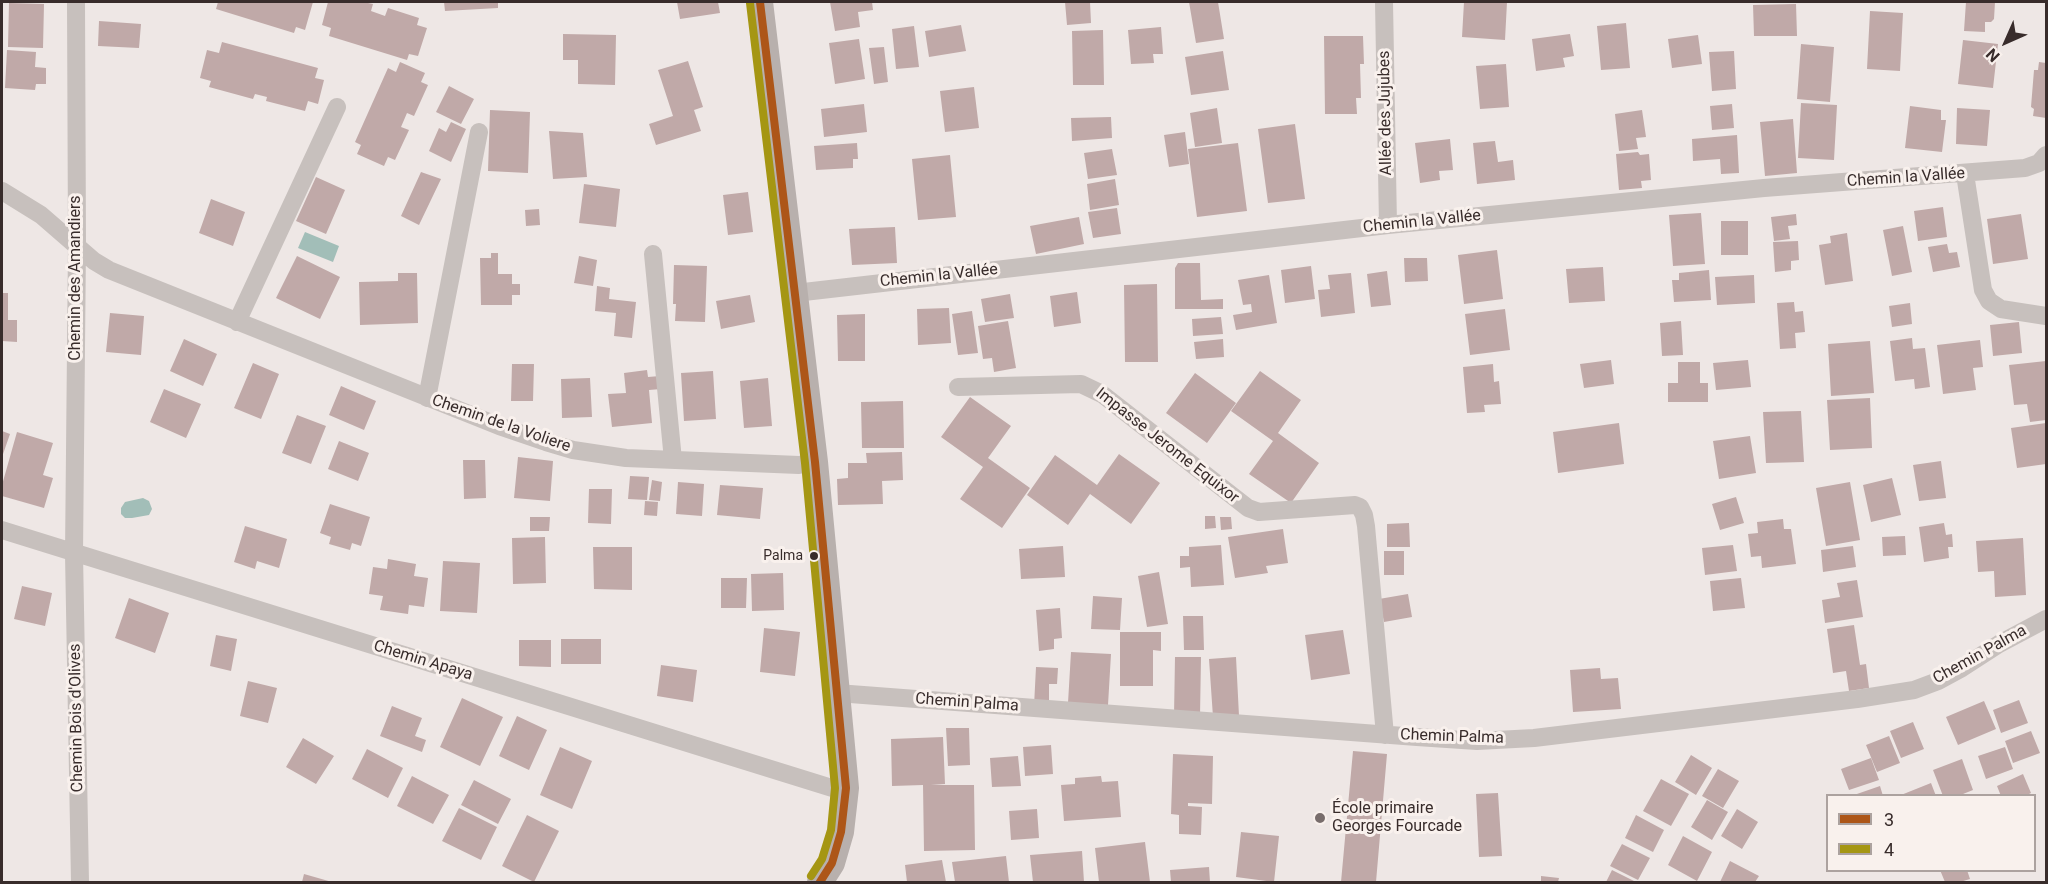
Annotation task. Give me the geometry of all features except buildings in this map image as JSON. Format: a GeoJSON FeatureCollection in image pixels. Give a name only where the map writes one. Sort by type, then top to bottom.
{"type":"FeatureCollection","features":[{"type":"Feature","properties":{"kind":"main road"},"geometry":{"type":"LineString","coordinates":[[760,2],[815,462],[846,788],[841,832],[832,863],[820,882]]}},
{"type":"Feature","properties":{"kind":"street","name":"Chemin des Amandiers"},"geometry":{"type":"LineString","coordinates":[[74,554],[77,245],[76,2]]}},
{"type":"Feature","properties":{"kind":"street","name":"Allée des Jujubes"},"geometry":{"type":"LineString","coordinates":[[1384,2],[1388,225]]}},
{"type":"Feature","properties":{"kind":"street"},"geometry":{"type":"LineString","coordinates":[[237,322],[337,107]]}},
{"type":"Feature","properties":{"kind":"street"},"geometry":{"type":"LineString","coordinates":[[427,398],[479,132]]}},
{"type":"Feature","properties":{"kind":"street","name":"Chemin la Vallée"},"geometry":{"type":"LineString","coordinates":[[795,293],[1388,225],[1764,188],[2025,168],[2038,163],[2046,155]]}},
{"type":"Feature","properties":{"kind":"street"},"geometry":{"type":"LineString","coordinates":[[1965,174],[1983,290],[1989,301],[2001,309],[2046,316]]}},
{"type":"Feature","properties":{"kind":"street","name":"Chemin de la Voliere"},"geometry":{"type":"LineString","coordinates":[[2,191],[40,215],[94,261],[109,270],[498,426],[573,450],[626,458],[799,465],[815,462]]}},
{"type":"Feature","properties":{"kind":"street"},"geometry":{"type":"LineString","coordinates":[[654,254],[673,460]]}},
{"type":"Feature","properties":{"kind":"street","name":"Impasse Jerome Equixor"},"geometry":{"type":"LineString","coordinates":[[958,387],[1081,384],[1102,394],[1248,508],[1259,512],[1354,505],[1360,507],[1366,526],[1385,735]]}},
{"type":"Feature","properties":{"kind":"street","name":"Chemin Apaya"},"geometry":{"type":"LineString","coordinates":[[2,530],[832,788],[846,788]]}},
{"type":"Feature","properties":{"kind":"street","name":"Chemin Bois d'Olives"},"geometry":{"type":"LineString","coordinates":[[74,554],[80,882]]}},
{"type":"Feature","properties":{"kind":"street","name":"Chemin Palma"},"geometry":{"type":"LineString","coordinates":[[837,693],[1477,741],[1534,738],[1914,690],[1938,681],[2046,619]]}},
{"type":"Feature","properties":{"kind":"water"},"geometry":{"type":"Polygon","coordinates":[[[305,232],[339,246],[333,262],[298,248],[305,232]]]}},
{"type":"Feature","properties":{"kind":"water"},"geometry":{"type":"Polygon","coordinates":[[[143,498],[149,501],[152,509],[149,515],[125,518],[121,514],[121,508],[125,502],[143,498]]]}},
{"type":"Feature","properties":{"kind":"transit line","name":"3"},"geometry":{"type":"LineString","coordinates":[[760,2],[815,462],[846,788],[841,832],[832,863],[820,882]]}},
{"type":"Feature","properties":{"kind":"transit line","name":"4"},"geometry":{"type":"LineString","coordinates":[[750,3],[805,463],[835,788],[831,830],[822,859],[811,876]]}},
{"type":"Feature","properties":{"kind":"place","name":"Palma"},"geometry":{"type":"Point","coordinates":[814,556]}},
{"type":"Feature","properties":{"kind":"place","name":"École primaire Georges Fourcade"},"geometry":{"type":"Point","coordinates":[1320,818]}}]}
